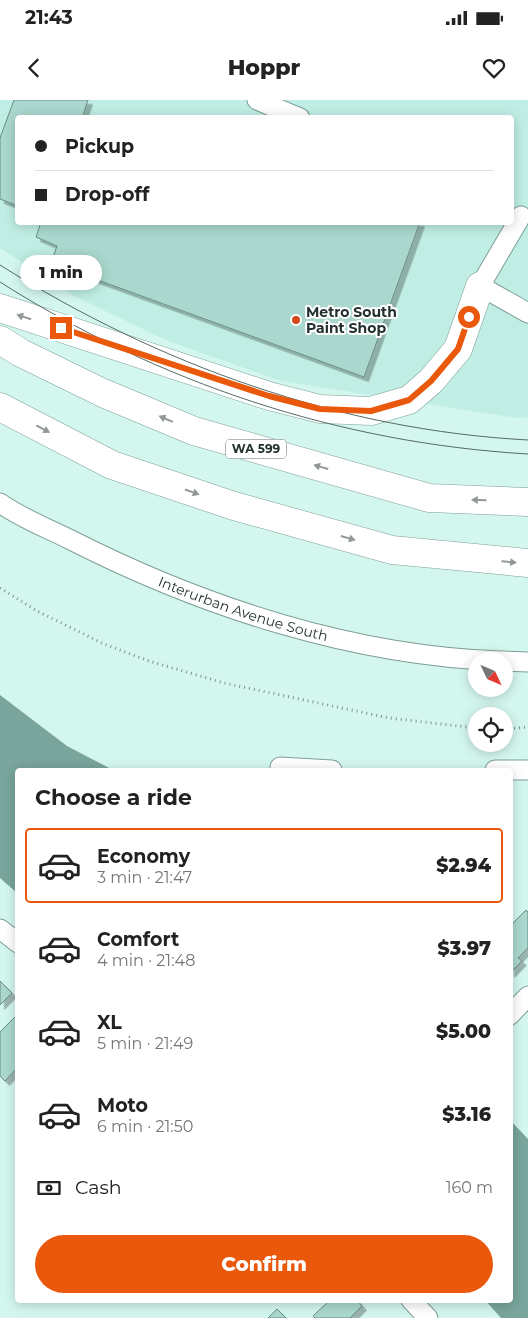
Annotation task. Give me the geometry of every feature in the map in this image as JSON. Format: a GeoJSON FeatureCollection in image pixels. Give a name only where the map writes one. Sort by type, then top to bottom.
{"type":"FeatureCollection","features":[{"type":"Feature","properties":{"kind":"highway"},"geometry":{"type":"LineString","coordinates":[[0,308],[269,396],[320,409],[371,411],[409,400],[431,381],[458,349],[480,286]]}},
{"type":"Feature","properties":{"kind":"highway","name":"WA 599"},"geometry":{"type":"LineString","coordinates":[[0,340],[21,353],[103,393],[194,431],[429,498],[528,502]]}},
{"type":"Feature","properties":{"kind":"highway"},"geometry":{"type":"LineString","coordinates":[[0,407],[112,465],[234,506],[392,550],[528,563]]}},
{"type":"Feature","properties":{"kind":"street"},"geometry":{"type":"LineString","coordinates":[[257,100],[293,115]]}},
{"type":"Feature","properties":{"kind":"street"},"geometry":{"type":"LineString","coordinates":[[514,221],[520,210]]}},
{"type":"Feature","properties":{"kind":"street"},"geometry":{"type":"LineString","coordinates":[[512,225],[480,286],[528,313]]}},
{"type":"Feature","properties":{"kind":"street","name":"Interurban Avenue South"},"geometry":{"type":"LineString","coordinates":[[0,503],[100,555],[205,599],[279,624],[373,646],[468,660]]}},
{"type":"Feature","properties":{"kind":"street","name":"Interurban Avenue South"},"geometry":{"type":"LineString","coordinates":[[513,661],[528,662]]}},
{"type":"Feature","properties":{"kind":"street"},"geometry":{"type":"LineString","coordinates":[[280,767],[297,768]]}},
{"type":"Feature","properties":{"kind":"street"},"geometry":{"type":"LineString","coordinates":[[513,770],[528,770]]}},
{"type":"Feature","properties":{"kind":"street"},"geometry":{"type":"LineString","coordinates":[[0,929],[15,941]]}},
{"type":"Feature","properties":{"kind":"street"},"geometry":{"type":"LineString","coordinates":[[513,1012],[528,996]]}},
{"type":"Feature","properties":{"kind":"street"},"geometry":{"type":"LineString","coordinates":[[414,1303],[428,1318]]}},
{"type":"Feature","properties":{"kind":"path"},"geometry":{"type":"LineString","coordinates":[[0,588],[37,611],[104,644],[149,661],[224,683],[389,718],[468,727]]}},
{"type":"Feature","properties":{"kind":"path"},"geometry":{"type":"LineString","coordinates":[[513,728],[528,727]]}},
{"type":"Feature","properties":{"kind":"shaded area"},"geometry":{"type":"Polygon","coordinates":[[[0,100],[528,100],[528,417],[517,418],[281,381],[168,341],[76,297],[0,248],[0,100]]]}},
{"type":"Feature","properties":{"kind":"shaded area"},"geometry":{"type":"Polygon","coordinates":[[[0,695],[67,746],[109,768],[15,768],[15,891],[0,878],[0,695]]]}},
{"type":"Feature","properties":{"kind":"shaded area"},"geometry":{"type":"Polygon","coordinates":[[[513,1123],[528,1139],[528,1318],[501,1318],[488,1303],[513,1303],[513,1123]]]}},
{"type":"Feature","properties":{"kind":"building"},"geometry":{"type":"Polygon","coordinates":[[[14,100],[88,100],[83,115],[15,115],[15,205],[0,199],[0,138],[14,100]]]}},
{"type":"Feature","properties":{"kind":"building","name":"Metro South Paint Shop"},"geometry":{"type":"Polygon","coordinates":[[[40,225],[419,225],[364,377],[51,263],[57,246],[36,237],[40,225]]]}},
{"type":"Feature","properties":{"kind":"building"},"geometry":{"type":"Polygon","coordinates":[[[526,910],[528,912],[528,948],[518,958],[522,961],[513,970],[513,923],[526,910]]]}},
{"type":"Feature","properties":{"kind":"building"},"geometry":{"type":"Polygon","coordinates":[[[0,981],[12,993],[0,1005],[0,981]]]}},
{"type":"Feature","properties":{"kind":"building"},"geometry":{"type":"Polygon","coordinates":[[[15,1017],[15,1070],[5,1081],[0,1076],[0,1032],[15,1017]]]}},
{"type":"Feature","properties":{"kind":"building"},"geometry":{"type":"Polygon","coordinates":[[[327,1303],[360,1303],[362,1306],[350,1318],[315,1318],[313,1316],[327,1303]]]}},
{"type":"Feature","properties":{"kind":"building"},"geometry":{"type":"Polygon","coordinates":[[[277,1309],[286,1318],[268,1318],[277,1309]]]}},
{"type":"Feature","properties":{"kind":"tram line"},"geometry":{"type":"LineString","coordinates":[[0,265],[61,301],[123,333],[187,362],[253,386],[320,407],[389,422],[458,434],[528,440]]}},
{"type":"Feature","properties":{"kind":"tram line"},"geometry":{"type":"LineString","coordinates":[[0,282],[61,318],[123,350],[187,378],[253,402],[320,421],[388,437],[458,448],[528,454]]}},
{"type":"Feature","properties":{"kind":"place","name":"Metro South Paint Shop"},"geometry":{"type":"Point","coordinates":[296,320]}},
{"type":"Feature","properties":{"kind":"route"},"geometry":{"type":"LineString","coordinates":[[61,328],[269,396],[320,409],[371,411],[409,400],[431,381],[458,349],[469,317]]}}]}
